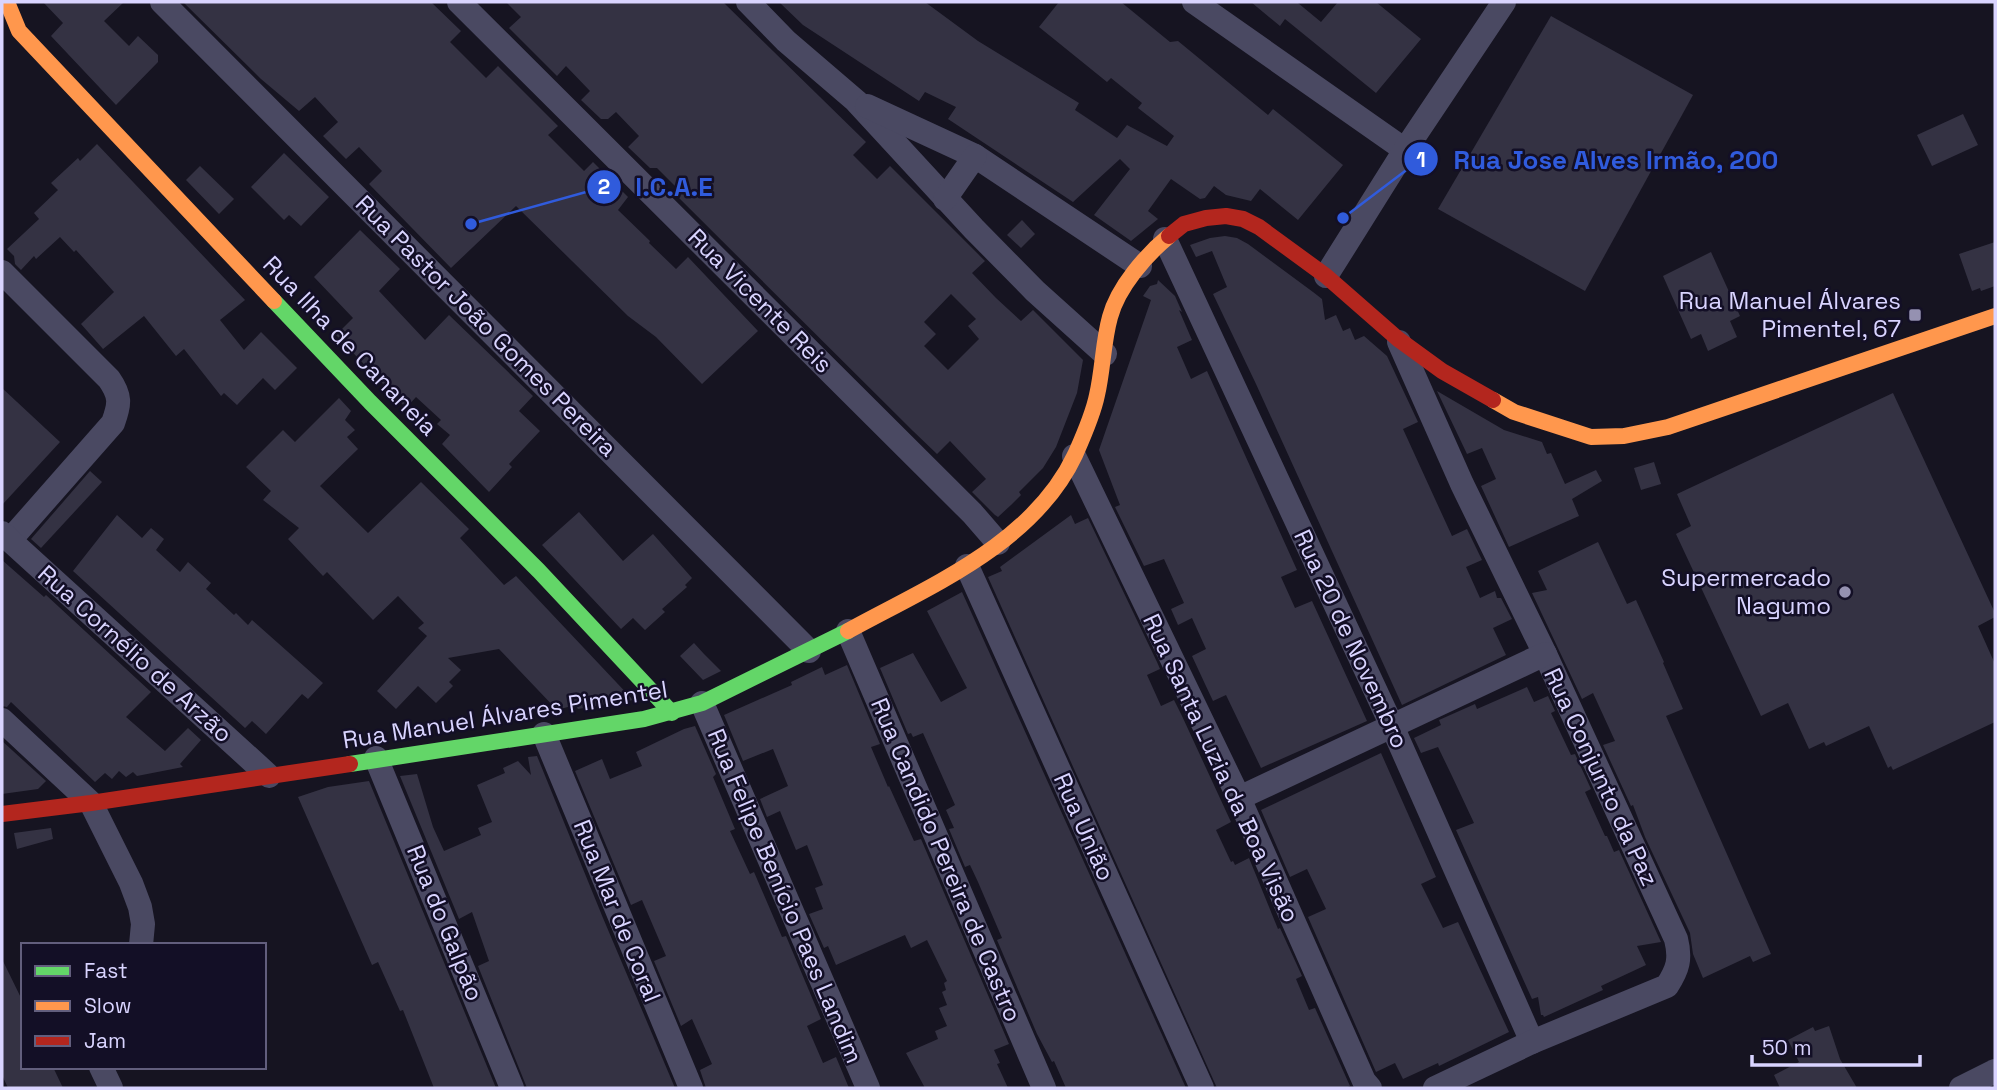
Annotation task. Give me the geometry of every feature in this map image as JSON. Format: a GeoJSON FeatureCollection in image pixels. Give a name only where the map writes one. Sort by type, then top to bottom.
{"type":"FeatureCollection","features":[{"type":"Feature","properties":{"kind":"street","name":"Rua Ilha de Cananeia"},"geometry":{"type":"LineString","coordinates":[[8,2],[19,31],[89,107],[370,402],[549,581],[672,713]]}},
{"type":"Feature","properties":{"kind":"street","name":"Rua Pastor João Gomes Pereira"},"geometry":{"type":"LineString","coordinates":[[163,2],[809,651]]}},
{"type":"Feature","properties":{"kind":"street","name":"Rua Vicente Reis"},"geometry":{"type":"LineString","coordinates":[[459,2],[972,513],[998,543]]}},
{"type":"Feature","properties":{"kind":"street"},"geometry":{"type":"LineString","coordinates":[[748,2],[786,41],[856,101],[945,199],[1035,291],[1105,354]]}},
{"type":"Feature","properties":{"kind":"street"},"geometry":{"type":"LineString","coordinates":[[1194,2],[1405,150]]}},
{"type":"Feature","properties":{"kind":"street"},"geometry":{"type":"LineString","coordinates":[[1326,276],[1405,150],[1504,2]]}},
{"type":"Feature","properties":{"kind":"street"},"geometry":{"type":"LineString","coordinates":[[856,101],[975,156],[1140,266]]}},
{"type":"Feature","properties":{"kind":"street"},"geometry":{"type":"LineString","coordinates":[[945,199],[975,156]]}},
{"type":"Feature","properties":{"kind":"street","name":"Rua Manuel Álvares Pimentel"},"geometry":{"type":"LineString","coordinates":[[2,814],[596,727],[672,713],[702,704],[848,631],[967,566],[1025,520],[1054,489],[1074,456],[1097,398],[1110,316],[1118,297],[1140,266],[1165,239],[1184,224],[1206,218],[1226,216],[1243,219],[1259,227],[1326,276],[1398,339],[1443,371],[1514,412],[1591,436],[1625,436],[1668,427],[1995,316]]}},
{"type":"Feature","properties":{"kind":"street","name":"Rua 20 de Novembro"},"geometry":{"type":"LineString","coordinates":[[1165,239],[1392,726],[1532,1042]]}},
{"type":"Feature","properties":{"kind":"street"},"geometry":{"type":"LineString","coordinates":[[2,272],[109,379],[116,390],[119,407],[113,423],[6,536]]}},
{"type":"Feature","properties":{"kind":"street","name":"Rua Conjunto da Paz"},"geometry":{"type":"LineString","coordinates":[[1398,339],[1462,484],[1545,654],[1676,939],[1679,953],[1679,965],[1667,986],[1532,1042],[1435,1088]]}},
{"type":"Feature","properties":{"kind":"street","name":"Rua Santa Luzia da Boa Visão"},"geometry":{"type":"LineString","coordinates":[[1074,456],[1239,797],[1367,1085]]}},
{"type":"Feature","properties":{"kind":"street","name":"Rua Cornélio de Arzão"},"geometry":{"type":"LineString","coordinates":[[6,536],[269,776]]}},
{"type":"Feature","properties":{"kind":"street","name":"Rua União"},"geometry":{"type":"LineString","coordinates":[[967,566],[1202,1088]]}},
{"type":"Feature","properties":{"kind":"street","name":"Rua Candido Pereira de Castro"},"geometry":{"type":"LineString","coordinates":[[848,631],[1044,1088]]}},
{"type":"Feature","properties":{"kind":"street"},"geometry":{"type":"LineString","coordinates":[[1239,797],[1545,654]]}},
{"type":"Feature","properties":{"kind":"street","name":"Rua Felipe Benício Paes Landim"},"geometry":{"type":"LineString","coordinates":[[702,704],[868,1088]]}},
{"type":"Feature","properties":{"kind":"street"},"geometry":{"type":"LineString","coordinates":[[2,720],[91,803],[140,907],[143,924],[141,943]]}},
{"type":"Feature","properties":{"kind":"street","name":"Rua Mar de Coral"},"geometry":{"type":"LineString","coordinates":[[544,734],[691,1088]]}},
{"type":"Feature","properties":{"kind":"street","name":"Rua do Galpão"},"geometry":{"type":"LineString","coordinates":[[376,758],[512,1088]]}},
{"type":"Feature","properties":{"kind":"street"},"geometry":{"type":"LineString","coordinates":[[103,1069],[111,1088]]}},
{"type":"Feature","properties":{"kind":"street"},"geometry":{"type":"LineString","coordinates":[[1961,1088],[1995,1071]]}},
{"type":"Feature","properties":{"kind":"building"},"geometry":{"type":"Polygon","coordinates":[[[43,2],[124,2],[104,21],[129,46],[138,36],[158,55],[158,62],[116,105],[51,36],[63,23],[43,2]]]}},
{"type":"Feature","properties":{"kind":"building"},"geometry":{"type":"Polygon","coordinates":[[[183,2],[431,2],[461,31],[450,42],[486,78],[498,66],[558,126],[548,135],[584,171],[593,162],[628,197],[618,210],[649,243],[676,269],[688,257],[758,331],[702,384],[656,337],[628,316],[516,206],[451,268],[369,184],[382,171],[359,147],[346,159],[323,136],[338,122],[315,97],[299,111],[261,79],[183,2]]]}},
{"type":"Feature","properties":{"kind":"building"},"geometry":{"type":"Polygon","coordinates":[[[506,2],[723,2],[866,142],[853,155],[877,179],[890,166],[985,261],[972,273],[996,298],[1021,321],[1033,310],[1083,360],[1077,393],[1056,447],[1043,468],[1019,492],[1021,495],[998,517],[995,515],[972,492],[986,479],[950,441],[937,454],[913,431],[674,193],[678,189],[657,168],[650,168],[628,147],[639,136],[616,112],[608,119],[601,119],[581,100],[590,91],[566,66],[557,76],[509,28],[521,17],[506,2]],[[951,294],[924,322],[936,334],[924,346],[948,370],[979,339],[968,326],[976,319],[951,294]]]}},
{"type":"Feature","properties":{"kind":"building"},"geometry":{"type":"Polygon","coordinates":[[[779,2],[925,2],[978,41],[1079,103],[1075,110],[1117,138],[1127,125],[1167,146],[1174,136],[1138,108],[1142,103],[1111,78],[1107,82],[1039,27],[1059,2],[1121,2],[1170,42],[1178,41],[1268,115],[1273,109],[1343,165],[1298,220],[1260,189],[1251,201],[1226,195],[1214,186],[1205,198],[1200,199],[1171,179],[1148,211],[1158,219],[1131,241],[1094,215],[1130,169],[1120,159],[1073,202],[948,119],[956,107],[925,92],[919,101],[803,25],[779,2]]]}},
{"type":"Feature","properties":{"kind":"building"},"geometry":{"type":"Polygon","coordinates":[[[1251,2],[1299,2],[1321,22],[1338,2],[1376,2],[1421,39],[1376,93],[1285,19],[1280,26],[1251,2]]]}},
{"type":"Feature","properties":{"kind":"building"},"geometry":{"type":"Polygon","coordinates":[[[1551,16],[1693,95],[1585,291],[1438,209],[1551,16]]]}},
{"type":"Feature","properties":{"kind":"building"},"geometry":{"type":"Polygon","coordinates":[[[1963,114],[1978,145],[1932,166],[1917,135],[1963,114]]]}},
{"type":"Feature","properties":{"kind":"building"},"geometry":{"type":"Polygon","coordinates":[[[97,144],[245,300],[220,320],[244,350],[261,332],[297,368],[275,390],[263,378],[237,405],[224,393],[221,396],[184,349],[176,356],[144,316],[103,349],[81,324],[114,292],[76,250],[74,252],[60,237],[36,259],[34,256],[21,270],[15,264],[14,256],[7,249],[39,219],[34,213],[58,190],[51,183],[97,144]]]}},
{"type":"Feature","properties":{"kind":"building"},"geometry":{"type":"Polygon","coordinates":[[[284,153],[329,197],[301,226],[289,215],[284,220],[251,187],[284,153]]]}},
{"type":"Feature","properties":{"kind":"building"},"geometry":{"type":"Polygon","coordinates":[[[200,166],[234,199],[219,214],[186,180],[200,166]]]}},
{"type":"Feature","properties":{"kind":"building"},"geometry":{"type":"Polygon","coordinates":[[[1022,220],[1035,234],[1021,248],[1007,235],[1022,220]]]}},
{"type":"Feature","properties":{"kind":"building"},"geometry":{"type":"Polygon","coordinates":[[[360,230],[400,269],[379,291],[425,340],[449,315],[533,396],[519,411],[540,431],[509,464],[512,467],[489,492],[442,444],[450,435],[437,424],[441,420],[416,397],[406,408],[336,335],[353,318],[314,277],[360,230]]]}},
{"type":"Feature","properties":{"kind":"building"},"geometry":{"type":"Polygon","coordinates":[[[1225,236],[1248,244],[1322,299],[1325,320],[1336,315],[1343,331],[1350,328],[1355,340],[1364,336],[1387,356],[1418,422],[1403,429],[1452,536],[1467,529],[1482,560],[1466,567],[1480,598],[1495,591],[1512,619],[1493,628],[1506,655],[1402,705],[1213,294],[1227,287],[1212,251],[1196,257],[1190,245],[1225,236]]]}},
{"type":"Feature","properties":{"kind":"building"},"geometry":{"type":"Polygon","coordinates":[[[1995,242],[1995,286],[1972,291],[1959,254],[1995,242]]]}},
{"type":"Feature","properties":{"kind":"building"},"geometry":{"type":"Polygon","coordinates":[[[1711,252],[1740,316],[1730,321],[1737,337],[1708,351],[1701,334],[1691,339],[1663,276],[1711,252]]]}},
{"type":"Feature","properties":{"kind":"building"},"geometry":{"type":"Polygon","coordinates":[[[1158,280],[1175,296],[1192,340],[1177,347],[1191,379],[1207,371],[1297,570],[1281,577],[1295,608],[1312,601],[1367,721],[1261,768],[1226,695],[1213,701],[1192,656],[1206,649],[1192,618],[1178,625],[1171,609],[1184,603],[1164,559],[1144,566],[1115,507],[1120,505],[1099,450],[1151,300],[1143,296],[1158,280]]]}},
{"type":"Feature","properties":{"kind":"building"},"geometry":{"type":"Polygon","coordinates":[[[2,388],[60,442],[2,505],[2,388]]]}},
{"type":"Feature","properties":{"kind":"building"},"geometry":{"type":"Polygon","coordinates":[[[1437,391],[1504,430],[1542,442],[1547,454],[1551,453],[1565,484],[1596,470],[1602,481],[1572,499],[1579,516],[1509,547],[1481,486],[1496,479],[1482,448],[1467,454],[1437,391]]]}},
{"type":"Feature","properties":{"kind":"building"},"geometry":{"type":"Polygon","coordinates":[[[1893,393],[1995,613],[1995,617],[1978,626],[1995,664],[1995,722],[1893,770],[1891,766],[1888,768],[1869,726],[1826,746],[1824,742],[1809,749],[1788,703],[1761,716],[1676,534],[1691,526],[1677,494],[1893,393]]]}},
{"type":"Feature","properties":{"kind":"building"},"geometry":{"type":"Polygon","coordinates":[[[339,398],[351,411],[345,420],[355,430],[347,437],[358,449],[320,486],[368,533],[421,482],[469,529],[460,538],[504,585],[516,576],[633,700],[578,709],[575,705],[557,710],[499,649],[448,658],[461,670],[449,682],[453,686],[436,703],[418,686],[396,709],[377,691],[427,636],[418,628],[424,623],[398,596],[373,620],[327,572],[323,576],[288,539],[299,528],[263,500],[271,491],[246,467],[283,430],[295,442],[339,398]]]}},
{"type":"Feature","properties":{"kind":"building"},"geometry":{"type":"Polygon","coordinates":[[[1654,462],[1661,484],[1641,490],[1634,468],[1654,462]]]}},
{"type":"Feature","properties":{"kind":"building"},"geometry":{"type":"Polygon","coordinates":[[[90,471],[102,482],[41,548],[31,539],[90,471]]]}},
{"type":"Feature","properties":{"kind":"building"},"geometry":{"type":"Polygon","coordinates":[[[579,512],[623,561],[653,534],[692,578],[685,585],[687,587],[662,609],[665,612],[645,630],[633,618],[621,629],[542,545],[579,512]]]}},
{"type":"Feature","properties":{"kind":"building"},"geometry":{"type":"Polygon","coordinates":[[[117,515],[142,538],[151,528],[164,539],[156,550],[180,572],[188,562],[211,583],[206,589],[234,615],[236,613],[248,625],[252,620],[323,683],[308,699],[302,694],[266,734],[252,721],[245,728],[73,571],[117,515]]]}},
{"type":"Feature","properties":{"kind":"building"},"geometry":{"type":"Polygon","coordinates":[[[1071,515],[1075,524],[1088,518],[1160,669],[1147,675],[1161,706],[1174,700],[1231,822],[1216,830],[1231,862],[1235,865],[1249,858],[1278,929],[1280,928],[1302,976],[1296,979],[1309,1010],[1315,1008],[1350,1086],[1346,1088],[1217,1088],[988,577],[1002,571],[1000,567],[1071,515]]]}},
{"type":"Feature","properties":{"kind":"building"},"geometry":{"type":"Polygon","coordinates":[[[1598,542],[1627,604],[1636,600],[1664,662],[1683,709],[1666,716],[1771,954],[1753,962],[1750,956],[1703,978],[1693,954],[1690,933],[1603,745],[1615,741],[1593,693],[1582,699],[1532,593],[1547,590],[1538,571],[1598,542]]]}},
{"type":"Feature","properties":{"kind":"building"},"geometry":{"type":"Polygon","coordinates":[[[2,560],[44,597],[46,595],[151,692],[126,717],[165,751],[188,728],[201,740],[180,764],[183,767],[137,776],[133,772],[126,777],[119,771],[112,779],[105,773],[95,782],[11,702],[7,707],[2,706],[2,560]]]}},
{"type":"Feature","properties":{"kind":"building"},"geometry":{"type":"Polygon","coordinates":[[[962,592],[1186,1088],[1066,1088],[1054,1061],[1052,1062],[1037,1034],[997,940],[1002,938],[978,882],[970,865],[965,867],[949,829],[954,828],[946,810],[955,805],[923,733],[913,737],[911,733],[908,734],[880,668],[913,653],[941,702],[967,688],[927,611],[962,592]]]}},
{"type":"Feature","properties":{"kind":"building"},"geometry":{"type":"Polygon","coordinates":[[[694,643],[721,671],[703,680],[680,656],[694,643]]]}},
{"type":"Feature","properties":{"kind":"building"},"geometry":{"type":"Polygon","coordinates":[[[847,665],[880,744],[871,747],[888,787],[914,841],[921,839],[1009,1044],[994,1050],[1008,1088],[925,1088],[906,1053],[938,1039],[935,1031],[947,1026],[939,1008],[947,1005],[942,992],[946,990],[944,983],[947,981],[927,940],[911,948],[905,935],[836,965],[828,946],[824,948],[809,914],[823,909],[815,888],[823,885],[807,845],[796,850],[780,811],[767,817],[760,799],[788,786],[773,749],[743,761],[724,715],[792,685],[791,682],[822,667],[825,675],[847,665]]]}},
{"type":"Feature","properties":{"kind":"building"},"geometry":{"type":"Polygon","coordinates":[[[1527,687],[1534,702],[1548,696],[1555,711],[1551,713],[1571,755],[1575,754],[1591,789],[1585,792],[1605,836],[1614,852],[1619,850],[1661,942],[1637,946],[1646,965],[1601,986],[1603,990],[1544,1017],[1541,1015],[1538,997],[1532,999],[1456,830],[1474,823],[1438,747],[1421,753],[1414,738],[1441,725],[1439,720],[1475,704],[1477,709],[1527,687]]]}},
{"type":"Feature","properties":{"kind":"building"},"geometry":{"type":"Polygon","coordinates":[[[695,726],[716,774],[713,777],[735,829],[730,831],[750,874],[754,872],[782,937],[786,936],[821,1019],[807,1026],[823,1063],[836,1057],[849,1088],[706,1088],[700,1070],[712,1064],[692,1019],[681,1026],[654,961],[666,956],[642,900],[631,905],[575,771],[602,759],[610,779],[642,766],[636,752],[695,726]]]}},
{"type":"Feature","properties":{"kind":"building"},"geometry":{"type":"Polygon","coordinates":[[[2,741],[46,781],[38,789],[2,794],[2,741]]]}},
{"type":"Feature","properties":{"kind":"building"},"geometry":{"type":"Polygon","coordinates":[[[1381,753],[1436,877],[1421,884],[1443,928],[1458,922],[1509,1032],[1439,1066],[1438,1063],[1403,1079],[1395,1063],[1376,1072],[1308,917],[1326,909],[1307,869],[1290,877],[1261,810],[1381,753]]]}},
{"type":"Feature","properties":{"kind":"building"},"geometry":{"type":"Polygon","coordinates":[[[537,756],[675,1088],[527,1088],[478,966],[489,961],[472,912],[459,919],[400,776],[417,774],[433,827],[444,851],[481,835],[478,828],[492,822],[477,785],[505,773],[503,768],[518,761],[531,775],[528,757],[537,756]]]}},
{"type":"Feature","properties":{"kind":"building"},"geometry":{"type":"Polygon","coordinates":[[[369,781],[496,1088],[434,1088],[403,1010],[400,1011],[378,962],[372,965],[298,797],[328,787],[369,781]]]}},
{"type":"Feature","properties":{"kind":"building"},"geometry":{"type":"Polygon","coordinates":[[[51,828],[53,839],[17,849],[14,833],[51,828]]]}},
{"type":"Feature","properties":{"kind":"building"},"geometry":{"type":"Polygon","coordinates":[[[2,959],[21,998],[21,1069],[54,1069],[63,1088],[8,1088],[2,1075],[2,959]]]}},
{"type":"Feature","properties":{"kind":"building"},"geometry":{"type":"Polygon","coordinates":[[[1829,1026],[1840,1059],[1857,1088],[1780,1088],[1774,1075],[1799,1062],[1788,1040],[1813,1027],[1815,1031],[1829,1026]]]}},
{"type":"Feature","properties":{"kind":"traffic: fast"},"geometry":{"type":"LineString","coordinates":[[274,301],[370,402],[539,571],[672,713]]}},
{"type":"Feature","properties":{"kind":"traffic: fast"},"geometry":{"type":"LineString","coordinates":[[350,764],[644,719],[702,703],[848,631]]}},
{"type":"Feature","properties":{"kind":"traffic: slow"},"geometry":{"type":"LineString","coordinates":[[7,2],[19,31],[274,301]]}},
{"type":"Feature","properties":{"kind":"traffic: slow"},"geometry":{"type":"LineString","coordinates":[[848,631],[945,579],[976,559],[1006,538],[1033,514],[1057,486],[1088,426],[1099,385],[1108,326],[1119,294],[1151,252],[1169,236]]}},
{"type":"Feature","properties":{"kind":"traffic: slow"},"geometry":{"type":"LineString","coordinates":[[1493,400],[1514,412],[1591,437],[1624,436],[1668,427],[1995,316]]}},
{"type":"Feature","properties":{"kind":"traffic: jam"},"geometry":{"type":"LineString","coordinates":[[1169,236],[1184,224],[1206,218],[1226,216],[1243,219],[1259,227],[1326,276],[1398,339],[1442,371],[1493,400]]}},
{"type":"Feature","properties":{"kind":"traffic: jam"},"geometry":{"type":"LineString","coordinates":[[2,814],[350,764]]}},
{"type":"Feature","properties":{"kind":"place","name":"Rua Jose Alves Irmão, 200"},"geometry":{"type":"Point","coordinates":[1343,218]}},
{"type":"Feature","properties":{"kind":"place","name":"I.C.A.E"},"geometry":{"type":"Point","coordinates":[471,224]}},
{"type":"Feature","properties":{"kind":"place","name":"Rua Manuel Álvares Pimentel, 67"},"geometry":{"type":"Point","coordinates":[1915,315]}},
{"type":"Feature","properties":{"kind":"place","name":"Supermercado Nagumo"},"geometry":{"type":"Point","coordinates":[1845,592]}}]}
